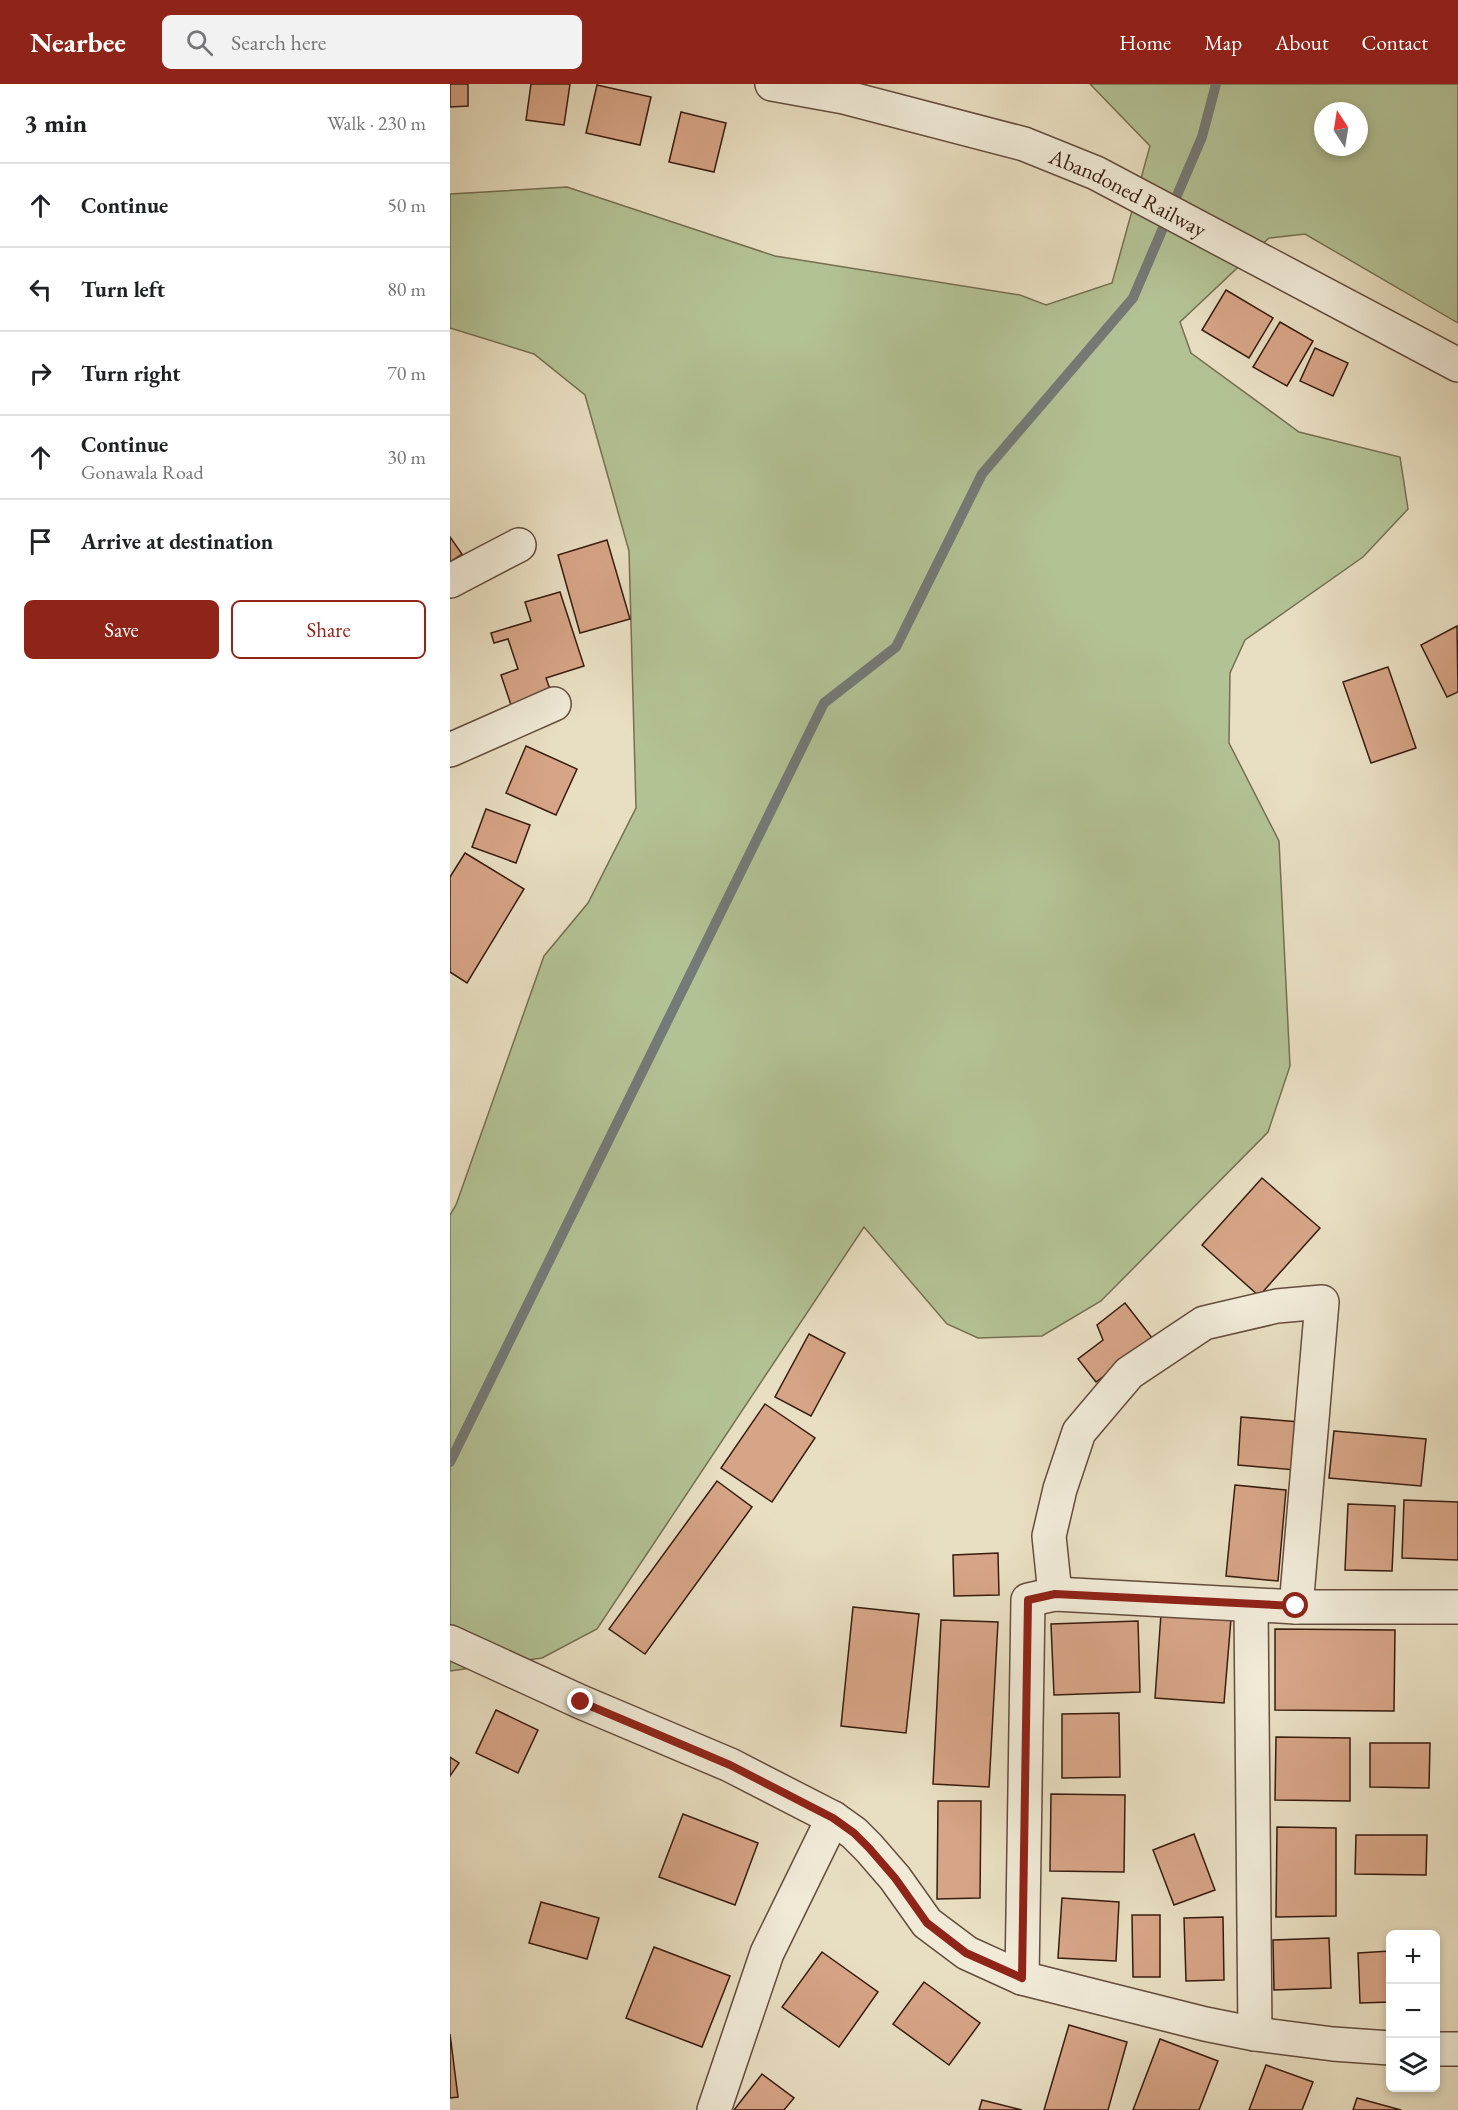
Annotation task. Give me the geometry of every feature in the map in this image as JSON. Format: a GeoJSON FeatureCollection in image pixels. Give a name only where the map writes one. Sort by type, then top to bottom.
{"type":"FeatureCollection","features":[{"type":"Feature","properties":{"kind":"street","name":"Abandoned Railway"},"geometry":{"type":"LineString","coordinates":[[772,84],[843,97],[1024,144],[1096,173],[1458,365]]}},
{"type":"Feature","properties":{"kind":"street"},"geometry":{"type":"LineString","coordinates":[[450,581],[519,545]]}},
{"type":"Feature","properties":{"kind":"street"},"geometry":{"type":"LineString","coordinates":[[450,750],[554,704]]}},
{"type":"Feature","properties":{"kind":"street"},"geometry":{"type":"LineString","coordinates":[[1055,1594],[1049,1536],[1060,1490],[1079,1432],[1129,1373],[1204,1323],[1277,1306],[1322,1302],[1296,1606]]}},
{"type":"Feature","properties":{"kind":"street"},"geometry":{"type":"LineString","coordinates":[[1022,1978],[1028,1600],[1055,1594],[1251,1605],[1458,1607]]}},
{"type":"Feature","properties":{"kind":"street"},"geometry":{"type":"LineString","coordinates":[[1251,1605],[1255,2034]]}},
{"type":"Feature","properties":{"kind":"street"},"geometry":{"type":"LineString","coordinates":[[450,1642],[581,1702],[730,1765],[833,1818],[854,1833],[869,1848],[895,1878],[927,1923],[966,1953],[1022,1978],[1205,2024],[1255,2034],[1386,2049]]}},
{"type":"Feature","properties":{"kind":"street"},"geometry":{"type":"LineString","coordinates":[[714,2110],[767,1953],[833,1818]]}},
{"type":"Feature","properties":{"kind":"street"},"geometry":{"type":"LineString","coordinates":[[1440,2049],[1458,2049]]}},
{"type":"Feature","properties":{"kind":"green space"},"geometry":{"type":"Polygon","coordinates":[[[1090,84],[1458,84],[1458,323],[1305,234],[1269,238],[1180,322],[1191,353],[1299,432],[1400,457],[1408,509],[1363,557],[1245,640],[1230,673],[1229,743],[1279,841],[1290,1066],[1268,1132],[1101,1301],[1042,1336],[978,1338],[947,1324],[864,1227],[597,1629],[542,1658],[450,1671],[450,1215],[456,1205],[544,956],[588,903],[636,808],[629,551],[585,395],[534,354],[450,328],[450,194],[567,187],[775,256],[1020,295],[1046,305],[1112,283],[1150,146],[1090,84]]]}},
{"type":"Feature","properties":{"kind":"building"},"geometry":{"type":"Polygon","coordinates":[[[450,84],[468,84],[468,106],[450,107],[450,84]]]}},
{"type":"Feature","properties":{"kind":"building"},"geometry":{"type":"Polygon","coordinates":[[[531,84],[570,84],[564,125],[526,120],[531,84]]]}},
{"type":"Feature","properties":{"kind":"building"},"geometry":{"type":"Polygon","coordinates":[[[597,85],[651,97],[640,145],[586,133],[597,85]]]}},
{"type":"Feature","properties":{"kind":"building"},"geometry":{"type":"Polygon","coordinates":[[[681,112],[726,123],[714,172],[669,162],[681,112]]]}},
{"type":"Feature","properties":{"kind":"building"},"geometry":{"type":"Polygon","coordinates":[[[1226,290],[1273,318],[1249,358],[1202,330],[1226,290]]]}},
{"type":"Feature","properties":{"kind":"building"},"geometry":{"type":"Polygon","coordinates":[[[1280,322],[1313,341],[1287,386],[1253,367],[1280,322]]]}},
{"type":"Feature","properties":{"kind":"building"},"geometry":{"type":"Polygon","coordinates":[[[1315,348],[1348,363],[1333,396],[1300,381],[1315,348]]]}},
{"type":"Feature","properties":{"kind":"building"},"geometry":{"type":"Polygon","coordinates":[[[450,537],[462,554],[450,562],[450,537]]]}},
{"type":"Feature","properties":{"kind":"building"},"geometry":{"type":"Polygon","coordinates":[[[607,540],[630,619],[580,633],[558,555],[607,540]]]}},
{"type":"Feature","properties":{"kind":"building"},"geometry":{"type":"Polygon","coordinates":[[[560,592],[584,666],[546,678],[551,692],[511,705],[501,675],[518,669],[508,639],[494,643],[491,633],[531,621],[525,602],[560,592]]]}},
{"type":"Feature","properties":{"kind":"building"},"geometry":{"type":"Polygon","coordinates":[[[1457,626],[1458,692],[1447,697],[1421,645],[1457,626]]]}},
{"type":"Feature","properties":{"kind":"building"},"geometry":{"type":"Polygon","coordinates":[[[1388,667],[1416,748],[1371,763],[1343,682],[1388,667]]]}},
{"type":"Feature","properties":{"kind":"building"},"geometry":{"type":"Polygon","coordinates":[[[526,746],[577,769],[556,815],[506,793],[526,746]]]}},
{"type":"Feature","properties":{"kind":"building"},"geometry":{"type":"Polygon","coordinates":[[[486,809],[530,825],[516,863],[472,847],[486,809]]]}},
{"type":"Feature","properties":{"kind":"building"},"geometry":{"type":"Polygon","coordinates":[[[465,853],[524,889],[467,983],[450,972],[450,877],[465,853]]]}},
{"type":"Feature","properties":{"kind":"building"},"geometry":{"type":"Polygon","coordinates":[[[1262,1178],[1320,1228],[1259,1296],[1202,1245],[1262,1178]]]}},
{"type":"Feature","properties":{"kind":"building"},"geometry":{"type":"Polygon","coordinates":[[[1125,1303],[1153,1339],[1096,1382],[1078,1359],[1103,1340],[1097,1325],[1125,1303]]]}},
{"type":"Feature","properties":{"kind":"building"},"geometry":{"type":"Polygon","coordinates":[[[809,1334],[845,1353],[811,1416],[775,1397],[809,1334]]]}},
{"type":"Feature","properties":{"kind":"building"},"geometry":{"type":"Polygon","coordinates":[[[765,1404],[815,1438],[772,1502],[721,1468],[765,1404]]]}},
{"type":"Feature","properties":{"kind":"building"},"geometry":{"type":"Polygon","coordinates":[[[1241,1417],[1300,1422],[1296,1470],[1238,1465],[1241,1417]]]}},
{"type":"Feature","properties":{"kind":"building"},"geometry":{"type":"Polygon","coordinates":[[[1334,1431],[1426,1439],[1421,1486],[1329,1478],[1334,1431]]]}},
{"type":"Feature","properties":{"kind":"building"},"geometry":{"type":"Polygon","coordinates":[[[717,1481],[752,1507],[645,1654],[609,1629],[717,1481]]]}},
{"type":"Feature","properties":{"kind":"building"},"geometry":{"type":"Polygon","coordinates":[[[1235,1485],[1286,1490],[1278,1581],[1226,1576],[1235,1485]]]}},
{"type":"Feature","properties":{"kind":"building"},"geometry":{"type":"Polygon","coordinates":[[[1404,1500],[1458,1502],[1458,1560],[1402,1558],[1404,1500]]]}},
{"type":"Feature","properties":{"kind":"building"},"geometry":{"type":"Polygon","coordinates":[[[1348,1504],[1395,1506],[1392,1571],[1345,1570],[1348,1504]]]}},
{"type":"Feature","properties":{"kind":"building"},"geometry":{"type":"Polygon","coordinates":[[[998,1553],[999,1595],[954,1596],[953,1555],[998,1553]]]}},
{"type":"Feature","properties":{"kind":"building"},"geometry":{"type":"Polygon","coordinates":[[[853,1607],[919,1614],[906,1733],[841,1726],[853,1607]]]}},
{"type":"Feature","properties":{"kind":"building"},"geometry":{"type":"Polygon","coordinates":[[[1161,1614],[1231,1619],[1224,1703],[1155,1698],[1161,1614]]]}},
{"type":"Feature","properties":{"kind":"building"},"geometry":{"type":"Polygon","coordinates":[[[941,1620],[998,1622],[989,1787],[933,1784],[941,1620]]]}},
{"type":"Feature","properties":{"kind":"building"},"geometry":{"type":"Polygon","coordinates":[[[1138,1621],[1140,1692],[1054,1695],[1051,1624],[1138,1621]]]}},
{"type":"Feature","properties":{"kind":"building"},"geometry":{"type":"Polygon","coordinates":[[[1275,1629],[1395,1630],[1394,1711],[1275,1710],[1275,1629]]]}},
{"type":"Feature","properties":{"kind":"building"},"geometry":{"type":"Polygon","coordinates":[[[496,1710],[538,1730],[518,1773],[476,1753],[496,1710]]]}},
{"type":"Feature","properties":{"kind":"building"},"geometry":{"type":"Polygon","coordinates":[[[1119,1713],[1120,1777],[1062,1778],[1062,1714],[1119,1713]]]}},
{"type":"Feature","properties":{"kind":"building"},"geometry":{"type":"Polygon","coordinates":[[[1276,1737],[1350,1738],[1350,1801],[1275,1800],[1276,1737]]]}},
{"type":"Feature","properties":{"kind":"building"},"geometry":{"type":"Polygon","coordinates":[[[1370,1743],[1430,1743],[1429,1788],[1370,1787],[1370,1743]]]}},
{"type":"Feature","properties":{"kind":"building"},"geometry":{"type":"Polygon","coordinates":[[[450,1757],[459,1763],[450,1776],[450,1757]]]}},
{"type":"Feature","properties":{"kind":"building"},"geometry":{"type":"Polygon","coordinates":[[[1051,1794],[1125,1795],[1124,1872],[1050,1871],[1051,1794]]]}},
{"type":"Feature","properties":{"kind":"building"},"geometry":{"type":"Polygon","coordinates":[[[938,1801],[981,1801],[980,1898],[937,1899],[938,1801]]]}},
{"type":"Feature","properties":{"kind":"building"},"geometry":{"type":"Polygon","coordinates":[[[683,1814],[758,1843],[735,1905],[659,1877],[683,1814]]]}},
{"type":"Feature","properties":{"kind":"building"},"geometry":{"type":"Polygon","coordinates":[[[1277,1827],[1336,1828],[1336,1916],[1276,1917],[1277,1827]]]}},
{"type":"Feature","properties":{"kind":"building"},"geometry":{"type":"Polygon","coordinates":[[[1194,1834],[1215,1890],[1174,1905],[1153,1850],[1194,1834]]]}},
{"type":"Feature","properties":{"kind":"building"},"geometry":{"type":"Polygon","coordinates":[[[1356,1835],[1427,1835],[1426,1875],[1355,1874],[1356,1835]]]}},
{"type":"Feature","properties":{"kind":"building"},"geometry":{"type":"Polygon","coordinates":[[[1062,1898],[1119,1902],[1116,1961],[1058,1958],[1062,1898]]]}},
{"type":"Feature","properties":{"kind":"building"},"geometry":{"type":"Polygon","coordinates":[[[541,1902],[599,1918],[587,1959],[529,1943],[541,1902]]]}},
{"type":"Feature","properties":{"kind":"building"},"geometry":{"type":"Polygon","coordinates":[[[1132,1915],[1160,1915],[1160,1977],[1133,1977],[1132,1915]]]}},
{"type":"Feature","properties":{"kind":"building"},"geometry":{"type":"Polygon","coordinates":[[[1223,1917],[1224,1980],[1186,1981],[1184,1918],[1223,1917]]]}},
{"type":"Feature","properties":{"kind":"building"},"geometry":{"type":"Polygon","coordinates":[[[1329,1938],[1331,1988],[1274,1990],[1273,1940],[1329,1938]]]}},
{"type":"Feature","properties":{"kind":"building"},"geometry":{"type":"Polygon","coordinates":[[[654,1947],[730,1976],[702,2047],[626,2018],[654,1947]]]}},
{"type":"Feature","properties":{"kind":"building"},"geometry":{"type":"Polygon","coordinates":[[[1386,1951],[1386,2002],[1360,2003],[1358,1953],[1386,1951]]]}},
{"type":"Feature","properties":{"kind":"building"},"geometry":{"type":"Polygon","coordinates":[[[822,1952],[878,1992],[839,2047],[782,2007],[822,1952]]]}},
{"type":"Feature","properties":{"kind":"building"},"geometry":{"type":"Polygon","coordinates":[[[924,1982],[980,2023],[949,2065],[893,2024],[924,1982]]]}},
{"type":"Feature","properties":{"kind":"building"},"geometry":{"type":"Polygon","coordinates":[[[1069,2025],[1127,2042],[1108,2110],[1044,2110],[1069,2025]]]}},
{"type":"Feature","properties":{"kind":"building"},"geometry":{"type":"Polygon","coordinates":[[[450,2034],[458,2097],[450,2098],[450,2034]]]}},
{"type":"Feature","properties":{"kind":"building"},"geometry":{"type":"Polygon","coordinates":[[[1160,2039],[1218,2061],[1199,2110],[1133,2110],[1160,2039]]]}},
{"type":"Feature","properties":{"kind":"building"},"geometry":{"type":"Polygon","coordinates":[[[1266,2065],[1313,2082],[1302,2110],[1249,2110],[1266,2065]]]}},
{"type":"Feature","properties":{"kind":"building"},"geometry":{"type":"Polygon","coordinates":[[[762,2074],[794,2098],[784,2110],[734,2110],[762,2074]]]}},
{"type":"Feature","properties":{"kind":"building"},"geometry":{"type":"Polygon","coordinates":[[[1357,2098],[1401,2110],[1353,2110],[1357,2098]]]}},
{"type":"Feature","properties":{"kind":"building"},"geometry":{"type":"Polygon","coordinates":[[[982,2100],[1022,2110],[979,2110],[982,2100]]]}},
{"type":"Feature","properties":{"kind":"waterway"},"geometry":{"type":"LineString","coordinates":[[450,1462],[824,703],[896,647],[982,474],[1133,298],[1202,137],[1216,84]]}},
{"type":"Feature","properties":{"kind":"route"},"geometry":{"type":"LineString","coordinates":[[581,1702],[730,1765],[833,1818],[854,1833],[869,1848],[895,1878],[918,1912],[940,1935],[966,1953],[1022,1978],[1028,1600],[1055,1594],[1296,1606]]}}]}
